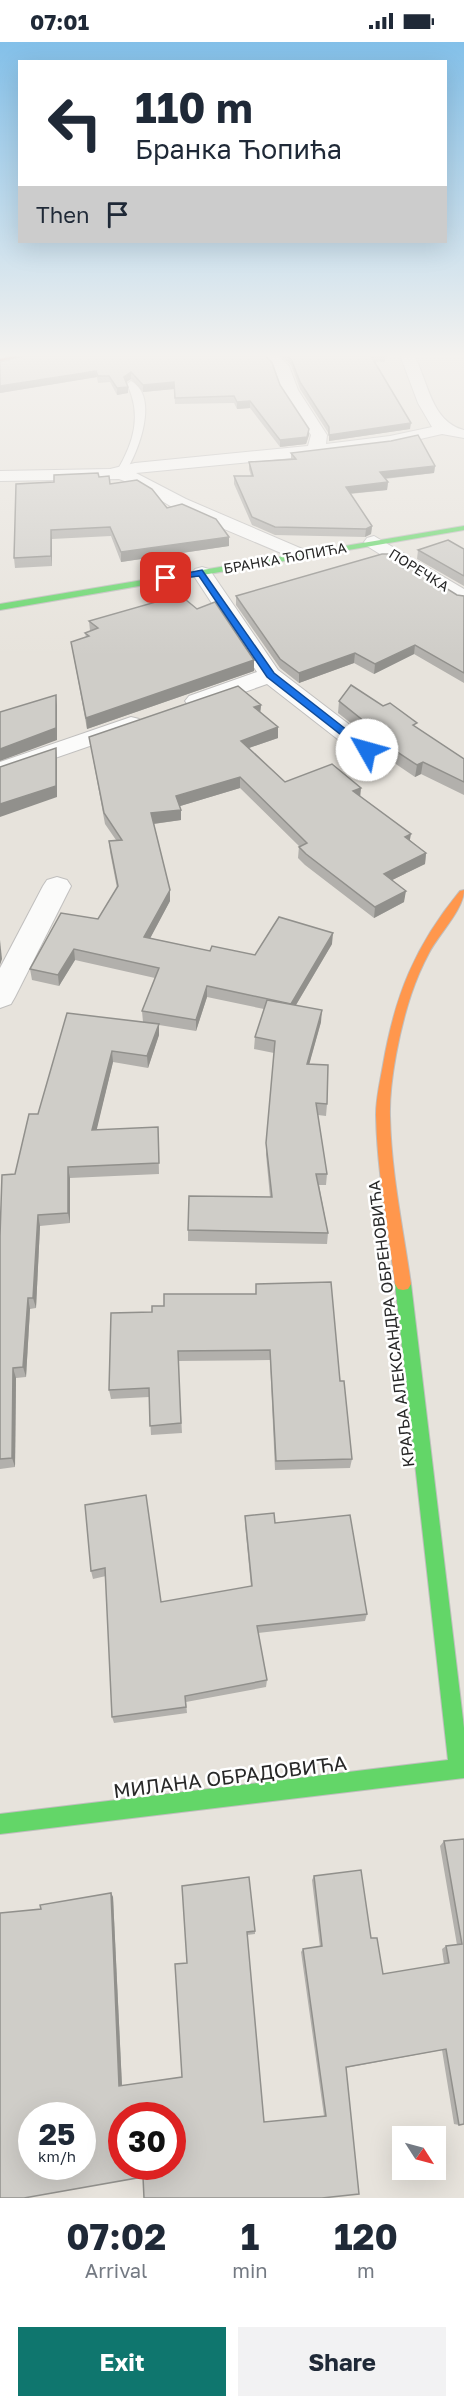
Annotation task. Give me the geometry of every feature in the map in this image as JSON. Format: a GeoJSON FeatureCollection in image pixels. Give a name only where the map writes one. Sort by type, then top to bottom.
{"type":"FeatureCollection","features":[{"type":"Feature","properties":{"kind":"street"},"geometry":{"type":"LineString","coordinates":[[0,476],[119,472],[278,456]]}},
{"type":"Feature","properties":{"kind":"street"},"geometry":{"type":"LineString","coordinates":[[364,460],[398,457]]}},
{"type":"Feature","properties":{"kind":"street"},"geometry":{"type":"LineString","coordinates":[[119,472],[179,503],[300,555]]}},
{"type":"Feature","properties":{"kind":"street","name":"БРАНКА ЋОПИЋА"},"geometry":{"type":"LineString","coordinates":[[0,608],[464,528]]}},
{"type":"Feature","properties":{"kind":"street","name":"ПОРЕЧКА"},"geometry":{"type":"LineString","coordinates":[[374,542],[464,598]]}},
{"type":"Feature","properties":{"kind":"street"},"geometry":{"type":"LineString","coordinates":[[202,573],[270,675],[367,750]]}},
{"type":"Feature","properties":{"kind":"street"},"geometry":{"type":"LineString","coordinates":[[0,770],[270,675]]}},
{"type":"Feature","properties":{"kind":"street"},"geometry":{"type":"LineString","coordinates":[[0,997],[57,886]]}},
{"type":"Feature","properties":{"kind":"street","name":"КРАЉА АЛЕКСАНДРА ОБРЕНОВИЋА"},"geometry":{"type":"LineString","coordinates":[[461,1768],[383,1115],[389,1054],[399,999],[419,954],[464,894]]}},
{"type":"Feature","properties":{"kind":"street","name":"МИЛАНА ОБРАДОВИЋА"},"geometry":{"type":"LineString","coordinates":[[0,1824],[461,1768]]}},
{"type":"Feature","properties":{"kind":"lane"},"geometry":{"type":"LineString","coordinates":[[119,472],[130,456]]}},
{"type":"Feature","properties":{"kind":"building"},"geometry":{"type":"Polygon","coordinates":[[[293,456],[429,456],[435,466],[380,472],[388,482],[346,487],[372,526],[366,529],[275,527],[252,517],[234,476],[253,476],[249,462],[296,459],[293,456]]]}},
{"type":"Feature","properties":{"kind":"building"},"geometry":{"type":"Polygon","coordinates":[[[98,473],[99,477],[109,476],[110,484],[137,480],[152,489],[167,508],[182,504],[216,519],[229,537],[121,552],[110,527],[51,530],[51,556],[14,558],[16,484],[54,482],[54,475],[98,473]]]}},
{"type":"Feature","properties":{"kind":"building"},"geometry":{"type":"Polygon","coordinates":[[[448,540],[464,549],[464,576],[418,550],[448,540]]]}},
{"type":"Feature","properties":{"kind":"building"},"geometry":{"type":"Polygon","coordinates":[[[382,554],[391,554],[394,558],[396,557],[457,595],[464,596],[464,673],[415,645],[375,664],[355,653],[299,673],[280,659],[236,596],[382,554]]]}},
{"type":"Feature","properties":{"kind":"building"},"geometry":{"type":"Polygon","coordinates":[[[180,595],[197,609],[215,602],[254,660],[86,718],[71,642],[89,636],[85,633],[98,628],[89,621],[180,595]]]}},
{"type":"Feature","properties":{"kind":"building"},"geometry":{"type":"Polygon","coordinates":[[[351,685],[383,706],[390,703],[417,723],[413,725],[464,759],[464,782],[423,762],[417,765],[385,744],[390,742],[339,701],[351,685]]]}},
{"type":"Feature","properties":{"kind":"building"},"geometry":{"type":"Polygon","coordinates":[[[238,686],[261,705],[254,707],[278,727],[241,741],[285,782],[332,764],[361,788],[353,791],[411,834],[405,837],[426,853],[384,874],[406,891],[375,907],[306,854],[299,847],[307,843],[240,777],[176,796],[181,810],[151,813],[170,890],[144,937],[210,951],[212,946],[255,955],[279,917],[333,933],[291,1004],[207,986],[196,1020],[142,1011],[159,968],[74,949],[58,975],[30,969],[61,913],[98,919],[118,886],[109,841],[122,840],[104,813],[89,737],[238,686]]]}},
{"type":"Feature","properties":{"kind":"building"},"geometry":{"type":"Polygon","coordinates":[[[56,695],[56,728],[0,749],[0,712],[56,695]]]}},
{"type":"Feature","properties":{"kind":"building"},"geometry":{"type":"Polygon","coordinates":[[[56,748],[56,786],[0,804],[0,767],[56,748]]]}},
{"type":"Feature","properties":{"kind":"building"},"geometry":{"type":"Polygon","coordinates":[[[267,1000],[322,1010],[307,1064],[328,1065],[327,1104],[316,1103],[327,1174],[316,1174],[328,1233],[188,1230],[189,1196],[272,1197],[266,1143],[275,1041],[255,1037],[267,1000]]]}},
{"type":"Feature","properties":{"kind":"building"},"geometry":{"type":"Polygon","coordinates":[[[67,1013],[159,1024],[147,1056],[112,1051],[92,1130],[158,1127],[159,1163],[68,1167],[68,1213],[38,1215],[33,1298],[28,1298],[23,1367],[13,1368],[12,1458],[0,1459],[2,1175],[15,1174],[29,1114],[38,1114],[67,1013]]]}},
{"type":"Feature","properties":{"kind":"building"},"geometry":{"type":"Polygon","coordinates":[[[331,1282],[340,1381],[344,1381],[352,1459],[276,1461],[270,1350],[178,1351],[181,1423],[150,1426],[149,1388],[109,1390],[111,1313],[152,1312],[152,1306],[164,1306],[164,1294],[256,1294],[256,1284],[331,1282]]]}},
{"type":"Feature","properties":{"kind":"building"},"geometry":{"type":"Polygon","coordinates":[[[146,1495],[161,1602],[252,1586],[245,1516],[274,1513],[275,1523],[350,1515],[367,1614],[257,1626],[267,1680],[185,1696],[186,1707],[112,1717],[105,1568],[91,1571],[85,1505],[146,1495]]]}},
{"type":"Feature","properties":{"kind":"building"},"geometry":{"type":"Polygon","coordinates":[[[464,1839],[464,2124],[459,2125],[446,2049],[346,2067],[359,2194],[322,2198],[144,2198],[143,2180],[186,2180],[186,2102],[108,2102],[108,2180],[126,2180],[24,2198],[0,2198],[0,1913],[41,1909],[40,1905],[111,1893],[119,2086],[182,2077],[175,1964],[187,1963],[182,1886],[249,1877],[255,1931],[247,1932],[264,2122],[326,2116],[303,1949],[322,1946],[314,1876],[361,1870],[371,1938],[377,1938],[383,1974],[449,1963],[446,1946],[462,1944],[444,1841],[464,1839]]]}},
{"type":"Feature","properties":{"kind":"traffic: fast"},"geometry":{"type":"LineString","coordinates":[[0,607],[464,528]]}},
{"type":"Feature","properties":{"kind":"traffic: fast"},"geometry":{"type":"LineString","coordinates":[[403,1284],[459,1769]]}},
{"type":"Feature","properties":{"kind":"traffic: fast"},"geometry":{"type":"LineString","coordinates":[[0,1824],[464,1768]]}},
{"type":"Feature","properties":{"kind":"traffic: slow"},"geometry":{"type":"LineString","coordinates":[[403,1284],[384,1137],[383,1110],[386,1085],[398,1017],[413,974],[434,933],[464,894]]}},
{"type":"Feature","properties":{"kind":"route"},"geometry":{"type":"LineString","coordinates":[[166,578],[202,573],[270,675],[367,750]]}}]}
